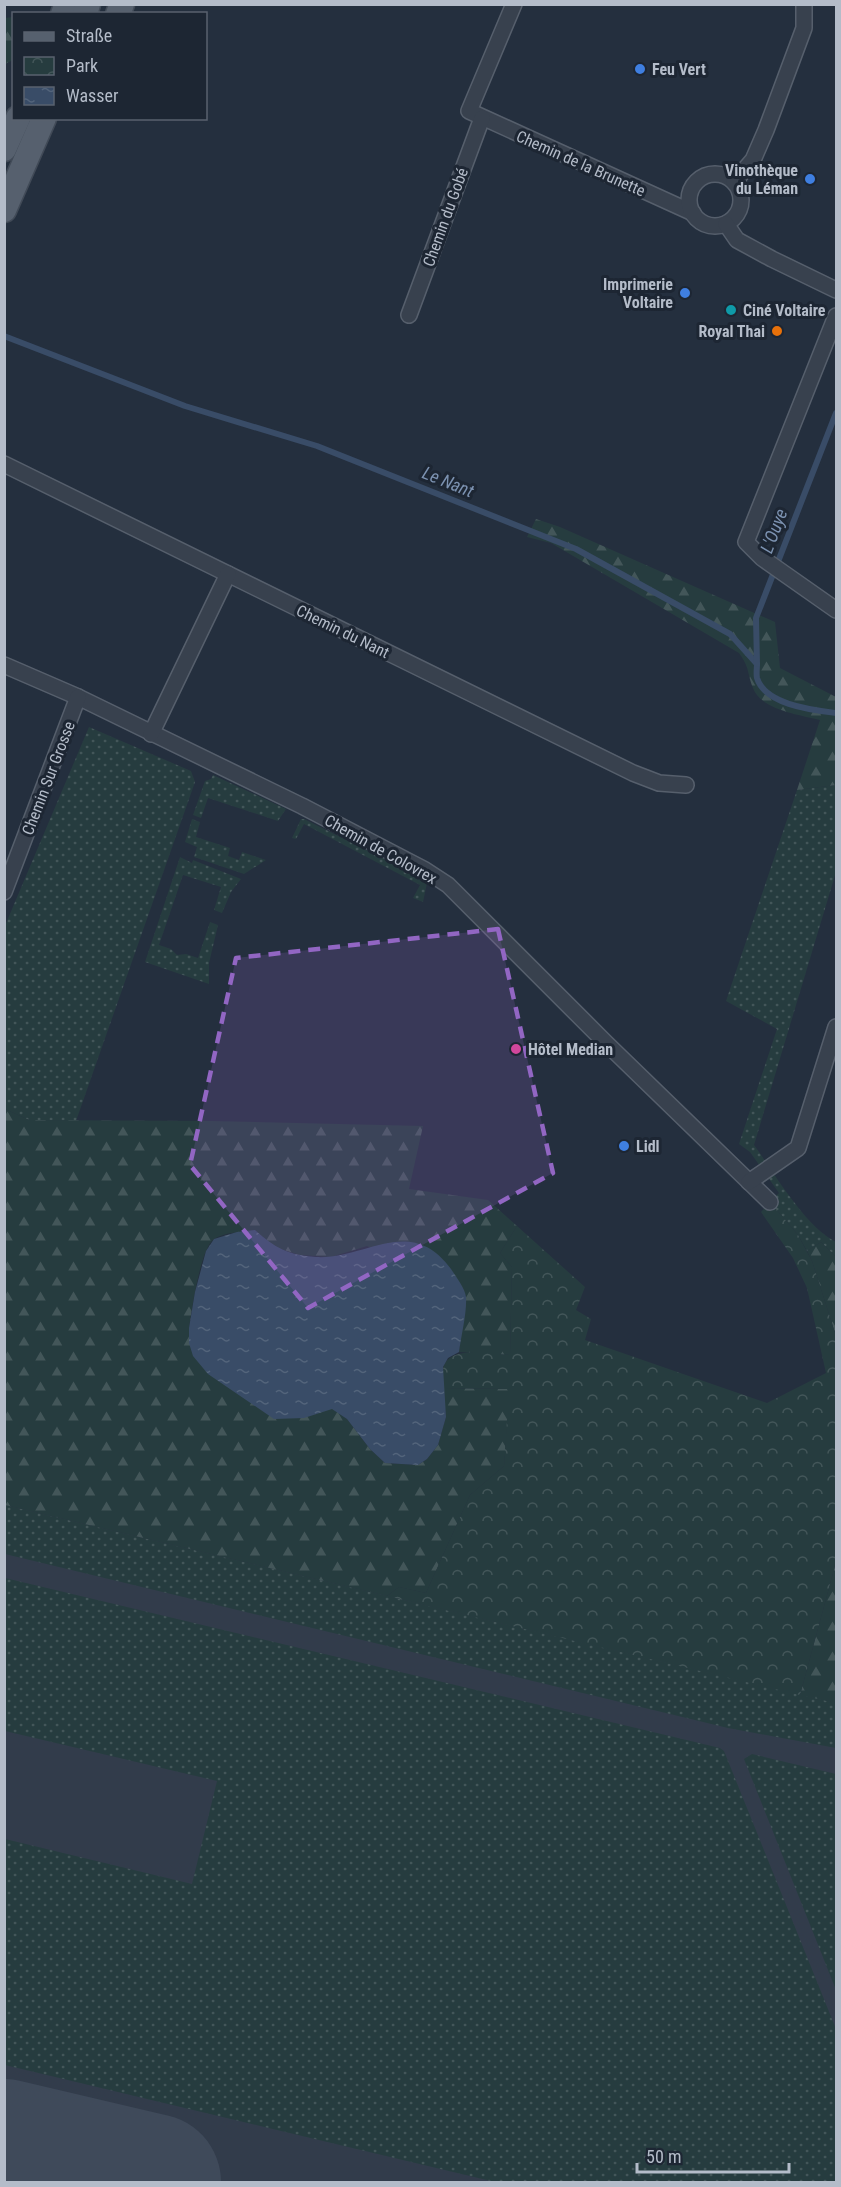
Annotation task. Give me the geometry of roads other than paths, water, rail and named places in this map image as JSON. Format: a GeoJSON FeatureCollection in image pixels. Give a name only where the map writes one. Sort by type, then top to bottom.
{"type":"FeatureCollection","features":[{"type":"Feature","properties":{"kind":"main road"},"geometry":{"type":"LineString","coordinates":[[4,149],[17,120]]}},
{"type":"Feature","properties":{"kind":"main road"},"geometry":{"type":"LineString","coordinates":[[4,210],[44,120]]}},
{"type":"Feature","properties":{"kind":"street","name":"Chemin du Gobé"},"geometry":{"type":"LineString","coordinates":[[409,315],[514,4]]}},
{"type":"Feature","properties":{"kind":"street"},"geometry":{"type":"LineString","coordinates":[[734,182],[753,160],[766,130],[804,28],[804,4]]}},
{"type":"Feature","properties":{"kind":"street","name":"Chemin de la Brunette"},"geometry":{"type":"LineString","coordinates":[[475,115],[693,213]]}},
{"type":"Feature","properties":{"kind":"street"},"geometry":{"type":"LineString","coordinates":[[715,173],[724,175],[734,182],[741,193],[741,202],[734,218],[726,224],[717,226],[705,224],[697,219],[689,197],[695,183],[702,177],[715,173]]}},
{"type":"Feature","properties":{"kind":"street"},"geometry":{"type":"LineString","coordinates":[[726,224],[737,240],[837,290]]}},
{"type":"Feature","properties":{"kind":"street"},"geometry":{"type":"LineString","coordinates":[[837,316],[746,542],[762,558],[837,610]]}},
{"type":"Feature","properties":{"kind":"street","name":"Chemin du Nant"},"geometry":{"type":"LineString","coordinates":[[4,465],[633,773],[658,783],[686,785]]}},
{"type":"Feature","properties":{"kind":"street"},"geometry":{"type":"LineString","coordinates":[[151,734],[228,574]]}},
{"type":"Feature","properties":{"kind":"street","name":"Chemin de Colovrex"},"geometry":{"type":"LineString","coordinates":[[4,665],[78,697],[302,806],[425,870],[448,885],[770,1202]]}},
{"type":"Feature","properties":{"kind":"street","name":"Chemin Sur Grosse"},"geometry":{"type":"LineString","coordinates":[[4,892],[78,697]]}},
{"type":"Feature","properties":{"kind":"street"},"geometry":{"type":"LineString","coordinates":[[749,1182],[798,1148],[837,1028]]}},
{"type":"Feature","properties":{"kind":"water"},"geometry":{"type":"Polygon","coordinates":[[[255,1230],[282,1250],[316,1257],[334,1256],[386,1243],[403,1241],[420,1244],[435,1253],[451,1269],[465,1294],[465,1317],[459,1352],[448,1358],[443,1367],[446,1417],[438,1445],[427,1459],[418,1465],[385,1463],[370,1449],[347,1419],[332,1409],[304,1418],[274,1419],[208,1374],[193,1356],[189,1343],[189,1328],[195,1292],[206,1251],[214,1239],[237,1232],[255,1230]]]}},
{"type":"Feature","properties":{"kind":"waterway","name":"Le Nant"},"geometry":{"type":"LineString","coordinates":[[4,336],[185,406],[317,446],[576,549],[730,634],[757,664],[757,678],[769,694],[791,704],[836,713]]}},
{"type":"Feature","properties":{"kind":"waterway","name":"L'Ouye"},"geometry":{"type":"LineString","coordinates":[[757,664],[756,618],[836,413]]}},
{"type":"Feature","properties":{"kind":"place","name":"Feu Vert"},"geometry":{"type":"Point","coordinates":[640,69]}},
{"type":"Feature","properties":{"kind":"place","name":"Vinothèque du Léman"},"geometry":{"type":"Point","coordinates":[810,179]}},
{"type":"Feature","properties":{"kind":"place","name":"Imprimerie Voltaire"},"geometry":{"type":"Point","coordinates":[685,293]}},
{"type":"Feature","properties":{"kind":"place","name":"Ciné Voltaire"},"geometry":{"type":"Point","coordinates":[731,310]}},
{"type":"Feature","properties":{"kind":"place","name":"Royal Thai"},"geometry":{"type":"Point","coordinates":[777,331]}},
{"type":"Feature","properties":{"kind":"place","name":"Hôtel Median"},"geometry":{"type":"Point","coordinates":[516,1049]}},
{"type":"Feature","properties":{"kind":"place","name":"Lidl"},"geometry":{"type":"Point","coordinates":[624,1146]}}]}
